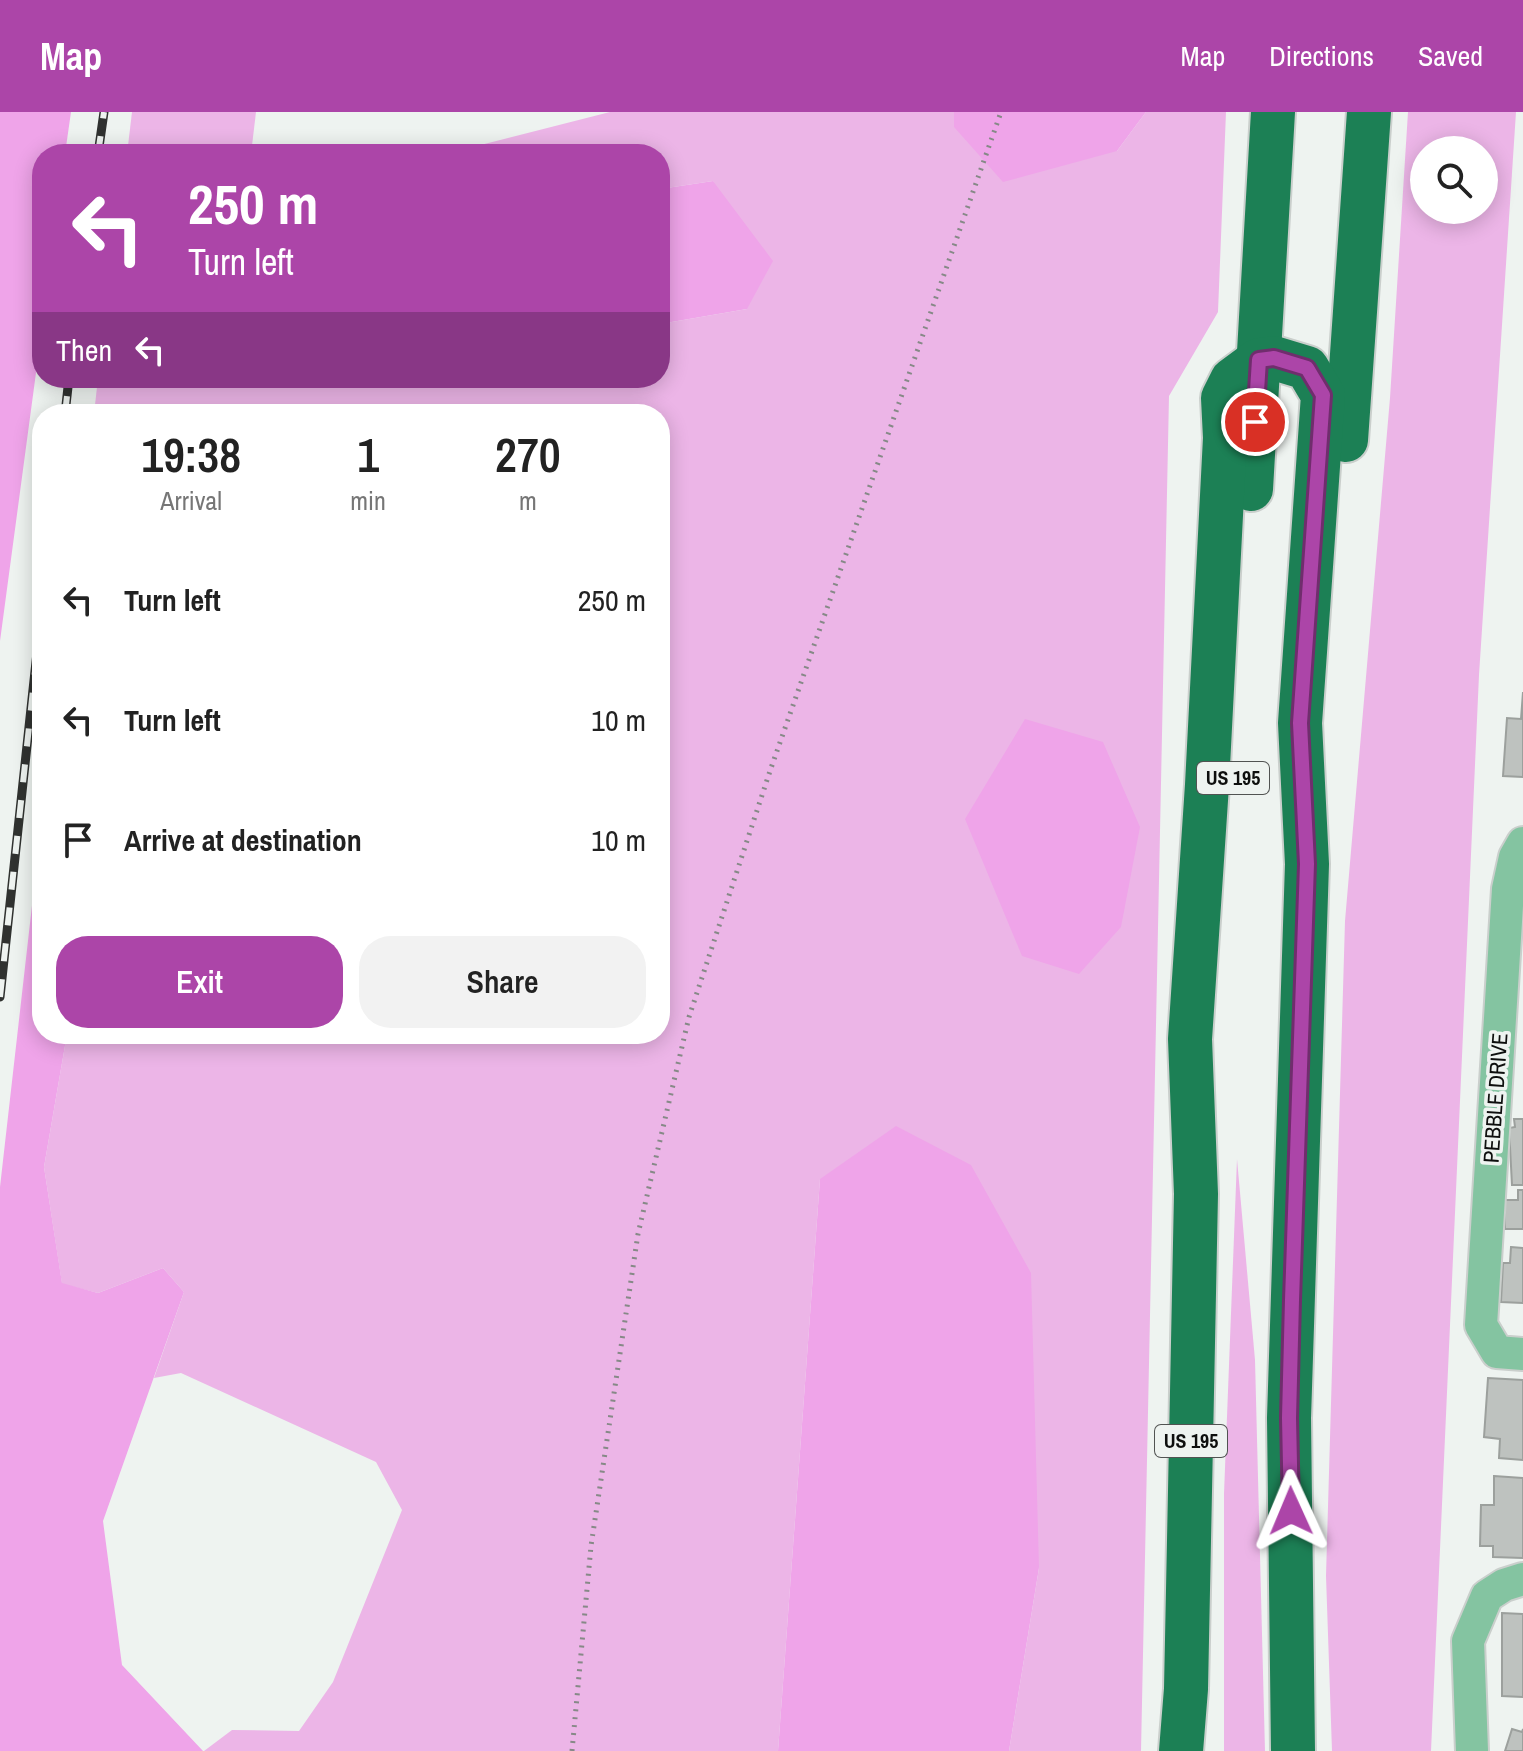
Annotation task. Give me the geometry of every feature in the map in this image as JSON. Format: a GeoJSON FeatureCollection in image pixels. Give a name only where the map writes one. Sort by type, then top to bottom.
{"type":"FeatureCollection","features":[{"type":"Feature","properties":{"kind":"highway","name":"US 195"},"geometry":{"type":"LineString","coordinates":[[1189,1751],[1186,1689],[1196,1194],[1216,1040],[1273,112]]}},
{"type":"Feature","properties":{"kind":"highway"},"geometry":{"type":"LineString","coordinates":[[1307,864],[1325,727],[1369,112]]}},
{"type":"Feature","properties":{"kind":"highway"},"geometry":{"type":"LineString","coordinates":[[1259,360],[1274,358],[1307,368],[1323,395],[1300,723],[1307,864],[1289,1403],[1293,1751]]}},
{"type":"Feature","properties":{"kind":"highway"},"geometry":{"type":"LineString","coordinates":[[1181,1751],[1186,1689]]}},
{"type":"Feature","properties":{"kind":"street","name":"PEBBLE DRIVE"},"geometry":{"type":"LineString","coordinates":[[1510,1353],[1481,1325],[1508,889],[1515,857],[1523,843]]}},
{"type":"Feature","properties":{"kind":"street"},"geometry":{"type":"LineString","coordinates":[[1472,1751],[1468,1641],[1487,1596],[1504,1585],[1523,1579]]}},
{"type":"Feature","properties":{"kind":"path"},"geometry":{"type":"LineString","coordinates":[[572,1751],[591,1546],[638,1234],[689,1017],[775,757],[1001,112]]}},
{"type":"Feature","properties":{"kind":"shaded area"},"geometry":{"type":"Polygon","coordinates":[[[0,112],[71,112],[66,144],[32,144],[34,388],[0,641],[0,112]]]}},
{"type":"Feature","properties":{"kind":"shaded area"},"geometry":{"type":"Polygon","coordinates":[[[132,112],[256,112],[252,144],[128,144],[132,112]]]}},
{"type":"Feature","properties":{"kind":"shaded area"},"geometry":{"type":"Polygon","coordinates":[[[610,112],[954,112],[954,127],[1117,151],[1146,112],[1226,112],[1218,312],[1169,396],[1141,1751],[1009,1751],[1039,1568],[820,1179],[778,1751],[204,1751],[232,1730],[299,1731],[333,1682],[402,1510],[376,1462],[181,1373],[154,1378],[184,1292],[163,1268],[98,1293],[62,1284],[44,1167],[65,1044],[670,1044],[670,404],[95,404],[97,388],[670,388],[670,322],[747,309],[713,181],[670,187],[670,144],[484,144],[610,112]]]}},
{"type":"Feature","properties":{"kind":"shaded area"},"geometry":{"type":"Polygon","coordinates":[[[954,112],[1146,112],[1117,151],[1003,182],[954,127],[954,112]]]}},
{"type":"Feature","properties":{"kind":"shaded area"},"geometry":{"type":"Polygon","coordinates":[[[1408,112],[1516,112],[1479,675],[1431,1751],[1332,1751],[1326,1576],[1345,921],[1390,398],[1408,112]]]}},
{"type":"Feature","properties":{"kind":"shaded area"},"geometry":{"type":"Polygon","coordinates":[[[713,181],[773,261],[747,309],[670,322],[670,187],[713,181]]]}},
{"type":"Feature","properties":{"kind":"shaded area"},"geometry":{"type":"Polygon","coordinates":[[[1025,719],[1103,742],[1140,827],[1121,927],[1079,974],[1022,956],[965,819],[1025,719]]]}},
{"type":"Feature","properties":{"kind":"shaded area"},"geometry":{"type":"Polygon","coordinates":[[[32,906],[32,1044],[65,1044],[44,1167],[62,1283],[98,1293],[163,1268],[184,1292],[103,1521],[122,1665],[203,1751],[0,1751],[0,1187],[32,906]]]}},
{"type":"Feature","properties":{"kind":"shaded area"},"geometry":{"type":"Polygon","coordinates":[[[896,1126],[971,1165],[1031,1273],[1039,1568],[1009,1751],[778,1751],[820,1179],[896,1126]]]}},
{"type":"Feature","properties":{"kind":"shaded area"},"geometry":{"type":"Polygon","coordinates":[[[1237,1159],[1255,1360],[1265,1751],[1224,1751],[1224,1494],[1237,1159]]]}},
{"type":"Feature","properties":{"kind":"building"},"geometry":{"type":"Polygon","coordinates":[[[1523,692],[1523,777],[1503,776],[1507,718],[1521,719],[1523,692]]]}},
{"type":"Feature","properties":{"kind":"building"},"geometry":{"type":"Polygon","coordinates":[[[1514,1119],[1523,1119],[1523,1185],[1512,1185],[1509,1128],[1515,1127],[1514,1119]]]}},
{"type":"Feature","properties":{"kind":"building"},"geometry":{"type":"Polygon","coordinates":[[[1518,1190],[1523,1190],[1523,1229],[1505,1229],[1504,1200],[1518,1200],[1518,1190]]]}},
{"type":"Feature","properties":{"kind":"building"},"geometry":{"type":"Polygon","coordinates":[[[1511,1247],[1523,1248],[1523,1303],[1501,1302],[1503,1263],[1510,1263],[1511,1247]]]}},
{"type":"Feature","properties":{"kind":"building"},"geometry":{"type":"Polygon","coordinates":[[[1488,1378],[1523,1380],[1523,1460],[1499,1458],[1500,1439],[1484,1437],[1488,1378]]]}},
{"type":"Feature","properties":{"kind":"building"},"geometry":{"type":"Polygon","coordinates":[[[1494,1476],[1523,1478],[1523,1558],[1493,1557],[1493,1546],[1480,1546],[1481,1505],[1494,1505],[1494,1476]]]}},
{"type":"Feature","properties":{"kind":"building"},"geometry":{"type":"Polygon","coordinates":[[[1502,1613],[1523,1614],[1523,1697],[1502,1696],[1502,1613]]]}},
{"type":"Feature","properties":{"kind":"building"},"geometry":{"type":"Polygon","coordinates":[[[1512,1729],[1522,1732],[1523,1729],[1523,1751],[1505,1751],[1512,1729]]]}},
{"type":"Feature","properties":{"kind":"railway"},"geometry":{"type":"LineString","coordinates":[[99,144],[104,112]]}},
{"type":"Feature","properties":{"kind":"railway"},"geometry":{"type":"LineString","coordinates":[[66,404],[68,388]]}},
{"type":"Feature","properties":{"kind":"railway"},"geometry":{"type":"LineString","coordinates":[[0,997],[32,699]]}},
{"type":"Feature","properties":{"kind":"route"},"geometry":{"type":"LineString","coordinates":[[1255,422],[1259,360],[1274,358],[1307,368],[1323,395],[1300,723],[1307,864],[1289,1418],[1291,1511]]}}]}
